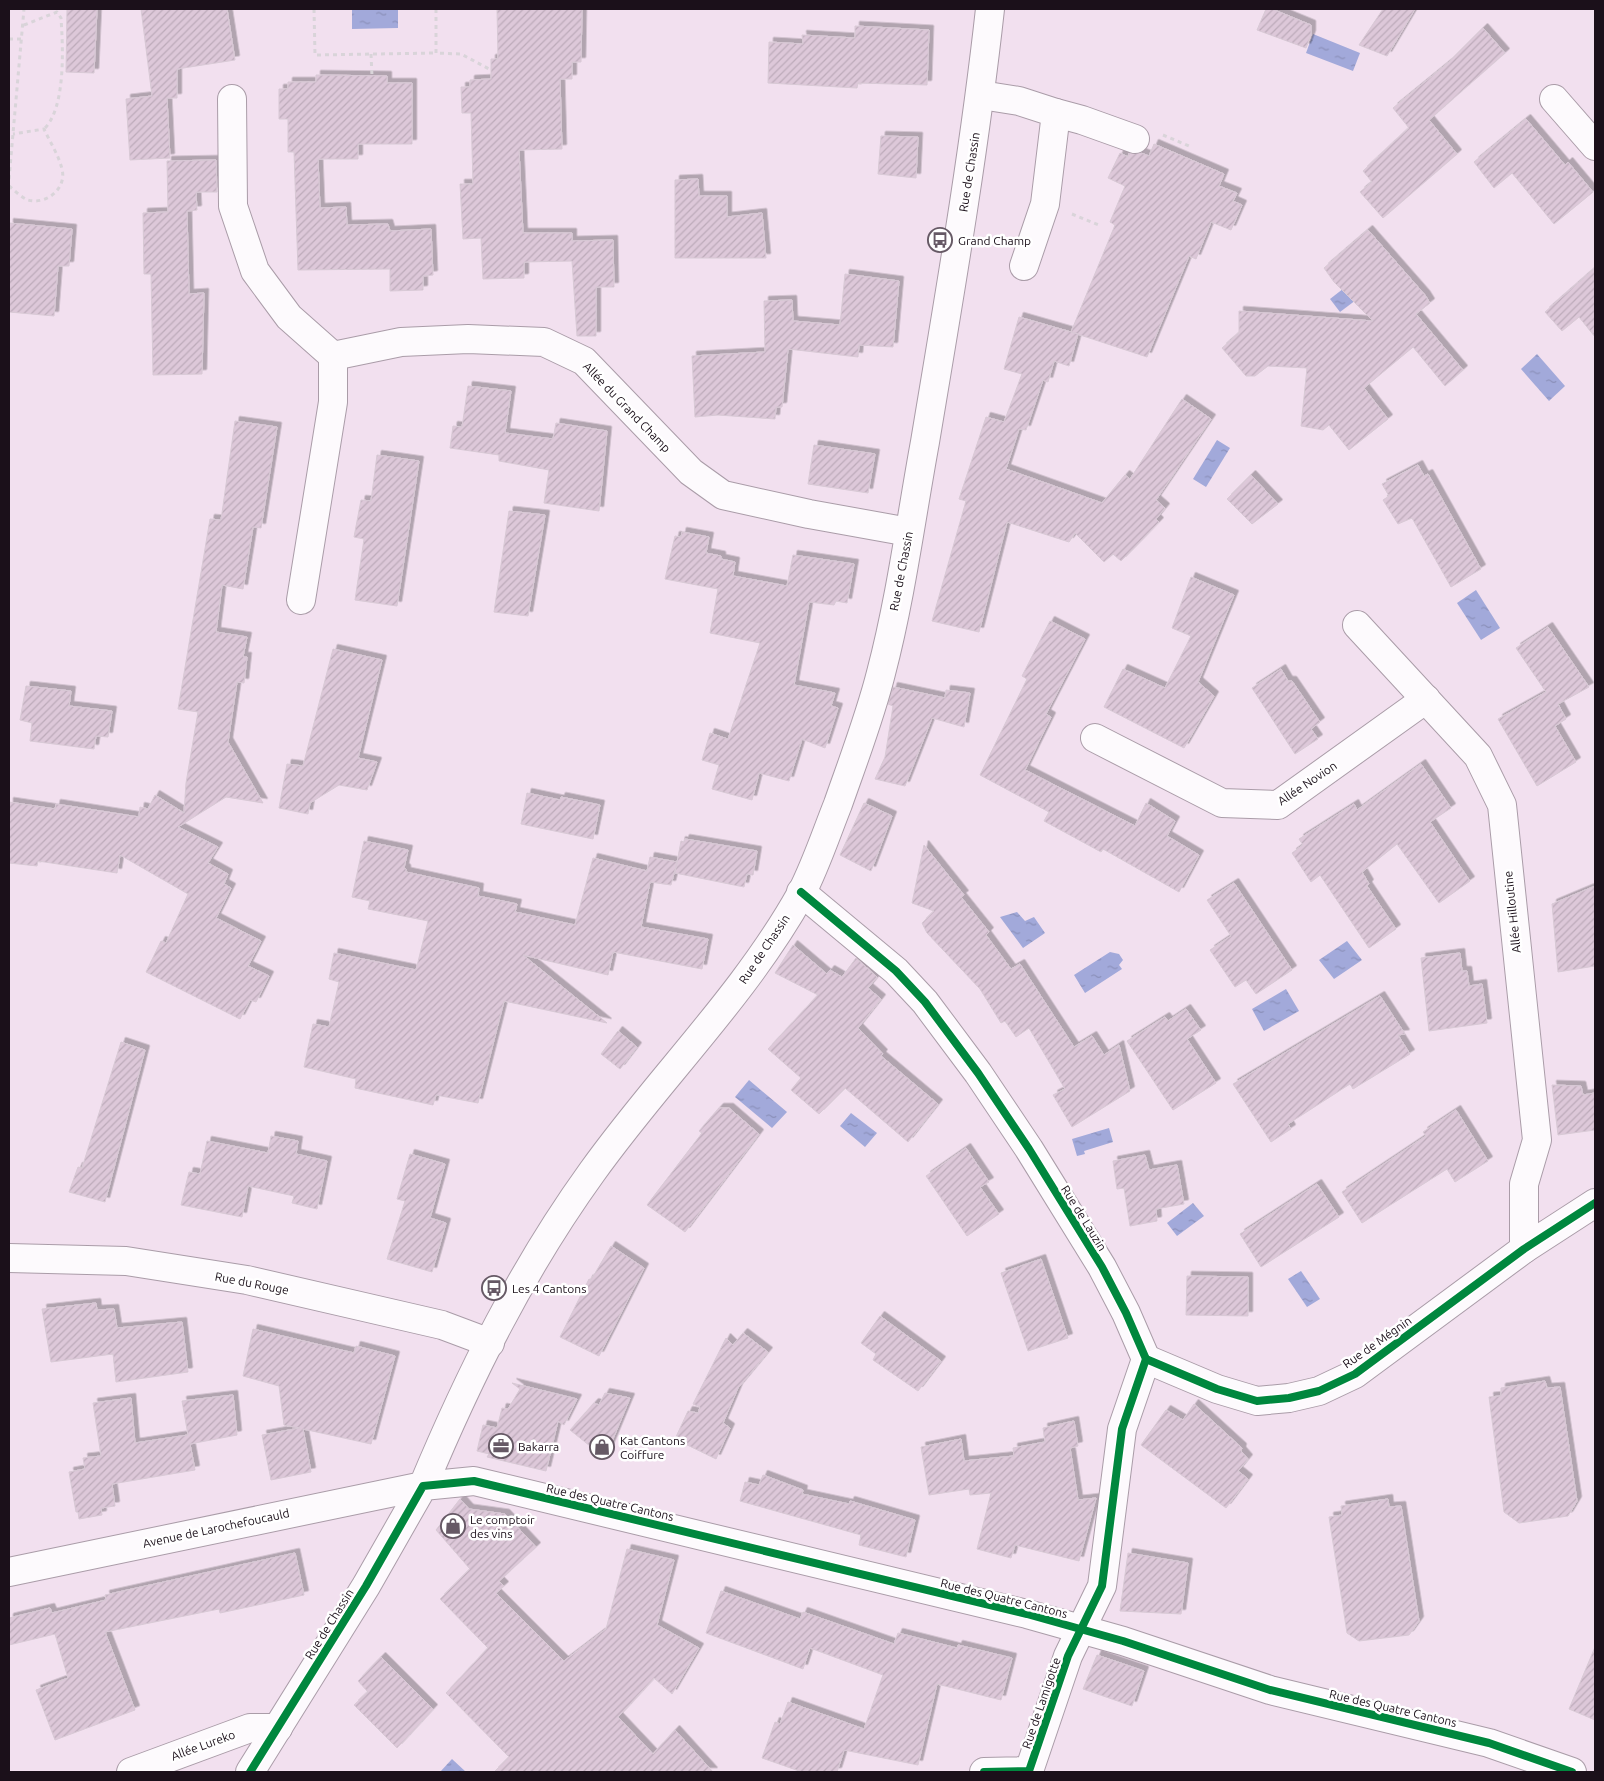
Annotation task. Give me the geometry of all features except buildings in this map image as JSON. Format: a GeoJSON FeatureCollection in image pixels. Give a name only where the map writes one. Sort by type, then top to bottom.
{"type":"FeatureCollection","features":[{"type":"Feature","properties":{"kind":"street","name":"Rue de Chassin"},"geometry":{"type":"LineString","coordinates":[[250,1772],[366,1586],[423,1486],[449,1424],[518,1286],[593,1170],[710,1025],[767,947],[802,892],[818,857],[854,759],[881,673],[909,532],[958,251],[981,94],[990,9]]}},
{"type":"Feature","properties":{"kind":"street"},"geometry":{"type":"LineString","coordinates":[[981,94],[1020,101],[1135,139]]}},
{"type":"Feature","properties":{"kind":"street"},"geometry":{"type":"LineString","coordinates":[[232,99],[233,206],[255,271],[289,317],[332,356],[333,402],[301,600]]}},
{"type":"Feature","properties":{"kind":"street"},"geometry":{"type":"LineString","coordinates":[[1554,99],[1595,146]]}},
{"type":"Feature","properties":{"kind":"street"},"geometry":{"type":"LineString","coordinates":[[1024,266],[1046,204],[1056,113]]}},
{"type":"Feature","properties":{"kind":"street","name":"Allée du Grand Champ"},"geometry":{"type":"LineString","coordinates":[[332,356],[401,342],[468,339],[544,342],[584,361],[691,472],[723,494],[809,514],[909,532]]}},
{"type":"Feature","properties":{"kind":"street","name":"Allée Hilloutine"},"geometry":{"type":"LineString","coordinates":[[1357,625],[1478,756],[1502,805],[1537,1140],[1524,1184],[1524,1249]]}},
{"type":"Feature","properties":{"kind":"street","name":"Allée Novion"},"geometry":{"type":"LineString","coordinates":[[1095,738],[1222,803],[1278,805],[1426,699]]}},
{"type":"Feature","properties":{"kind":"street","name":"Rue de Lauzin"},"geometry":{"type":"LineString","coordinates":[[802,892],[896,971],[925,1002],[978,1073],[1029,1149],[1102,1267],[1126,1313],[1146,1358]]}},
{"type":"Feature","properties":{"kind":"street","name":"Rue de Mégnin"},"geometry":{"type":"LineString","coordinates":[[1146,1358],[1217,1389],[1257,1401],[1289,1398],[1319,1391],[1355,1374],[1524,1249],[1595,1203]]}},
{"type":"Feature","properties":{"kind":"street","name":"Rue du Rouge"},"geometry":{"type":"LineString","coordinates":[[9,1258],[126,1261],[247,1280],[442,1325],[490,1343]]}},
{"type":"Feature","properties":{"kind":"street"},"geometry":{"type":"LineString","coordinates":[[1080,1628],[1094,1608],[1102,1586],[1122,1429],[1146,1358]]}},
{"type":"Feature","properties":{"kind":"street","name":"Rue des Quatre Cantons"},"geometry":{"type":"LineString","coordinates":[[423,1486],[474,1481],[704,1535],[1080,1628],[1270,1690],[1489,1743],[1572,1772]]}},
{"type":"Feature","properties":{"kind":"street","name":"Avenue de Larochefoucauld"},"geometry":{"type":"LineString","coordinates":[[9,1572],[423,1486]]}},
{"type":"Feature","properties":{"kind":"street","name":"Rue de Lamigotte"},"geometry":{"type":"LineString","coordinates":[[984,1772],[1029,1772],[1080,1628]]}},
{"type":"Feature","properties":{"kind":"street","name":"Allée Lureko"},"geometry":{"type":"LineString","coordinates":[[131,1772],[250,1728],[278,1728]]}},
{"type":"Feature","properties":{"kind":"path"},"geometry":{"type":"LineString","coordinates":[[9,179],[23,39],[24,9]]}},
{"type":"Feature","properties":{"kind":"path"},"geometry":{"type":"LineString","coordinates":[[314,9],[315,55],[461,54],[491,70]]}},
{"type":"Feature","properties":{"kind":"path"},"geometry":{"type":"LineString","coordinates":[[436,9],[436,53]]}},
{"type":"Feature","properties":{"kind":"path"},"geometry":{"type":"LineString","coordinates":[[13,134],[44,130],[50,123],[60,88],[61,18],[58,12],[24,25]]}},
{"type":"Feature","properties":{"kind":"path"},"geometry":{"type":"LineString","coordinates":[[9,39],[23,39]]}},
{"type":"Feature","properties":{"kind":"path"},"geometry":{"type":"LineString","coordinates":[[371,54],[372,76]]}},
{"type":"Feature","properties":{"kind":"path"},"geometry":{"type":"LineString","coordinates":[[9,186],[27,200],[42,201],[56,193],[61,182],[62,170],[44,130]]}},
{"type":"Feature","properties":{"kind":"water"},"geometry":{"type":"Polygon","coordinates":[[[352,9],[398,9],[398,28],[352,29],[352,9]]]}},
{"type":"Feature","properties":{"kind":"water"},"geometry":{"type":"Polygon","coordinates":[[[1313,34],[1360,53],[1353,71],[1306,53],[1313,34]]]}},
{"type":"Feature","properties":{"kind":"water"},"geometry":{"type":"Polygon","coordinates":[[[1357,278],[1368,291],[1340,312],[1330,299],[1357,278]]]}},
{"type":"Feature","properties":{"kind":"water"},"geometry":{"type":"Polygon","coordinates":[[[1537,354],[1565,386],[1549,401],[1521,369],[1537,354]]]}},
{"type":"Feature","properties":{"kind":"water"},"geometry":{"type":"Polygon","coordinates":[[[1217,440],[1230,448],[1206,487],[1193,479],[1217,440]]]}},
{"type":"Feature","properties":{"kind":"water"},"geometry":{"type":"Polygon","coordinates":[[[1476,590],[1500,628],[1481,640],[1457,603],[1476,590]]]}},
{"type":"Feature","properties":{"kind":"water"},"geometry":{"type":"Polygon","coordinates":[[[1017,912],[1025,921],[1034,917],[1045,933],[1023,948],[1000,917],[1017,912]]]}},
{"type":"Feature","properties":{"kind":"water"},"geometry":{"type":"Polygon","coordinates":[[[1347,941],[1362,960],[1334,979],[1319,960],[1347,941]]]}},
{"type":"Feature","properties":{"kind":"water"},"geometry":{"type":"Polygon","coordinates":[[[1110,952],[1119,954],[1123,960],[1119,965],[1122,969],[1085,993],[1074,975],[1110,952]]]}},
{"type":"Feature","properties":{"kind":"water"},"geometry":{"type":"Polygon","coordinates":[[[1286,989],[1299,1011],[1264,1031],[1252,1009],[1286,989]]]}},
{"type":"Feature","properties":{"kind":"water"},"geometry":{"type":"Polygon","coordinates":[[[749,1080],[787,1112],[772,1128],[735,1097],[749,1080]]]}},
{"type":"Feature","properties":{"kind":"water"},"geometry":{"type":"Polygon","coordinates":[[[851,1113],[877,1133],[865,1147],[840,1126],[851,1113]]]}},
{"type":"Feature","properties":{"kind":"water"},"geometry":{"type":"Polygon","coordinates":[[[1109,1128],[1113,1142],[1084,1151],[1085,1154],[1077,1156],[1072,1139],[1109,1128]]]}},
{"type":"Feature","properties":{"kind":"water"},"geometry":{"type":"Polygon","coordinates":[[[1193,1203],[1204,1216],[1177,1236],[1167,1223],[1193,1203]]]}},
{"type":"Feature","properties":{"kind":"water"},"geometry":{"type":"Polygon","coordinates":[[[1301,1271],[1320,1299],[1307,1307],[1288,1279],[1301,1271]]]}},
{"type":"Feature","properties":{"kind":"water"},"geometry":{"type":"Polygon","coordinates":[[[452,1759],[466,1772],[440,1772],[452,1759]]]}},
{"type":"Feature","properties":{"kind":"cycle path"},"geometry":{"type":"LineString","coordinates":[[801,892],[896,971],[925,1002],[978,1073],[1029,1149],[1102,1267],[1126,1313],[1146,1359],[1122,1429],[1102,1586],[1068,1656],[1029,1771],[984,1772]]}},
{"type":"Feature","properties":{"kind":"cycle path"},"geometry":{"type":"LineString","coordinates":[[1146,1359],[1217,1389],[1257,1401],[1289,1398],[1319,1391],[1355,1374],[1524,1249],[1595,1203]]}},
{"type":"Feature","properties":{"kind":"cycle path"},"geometry":{"type":"LineString","coordinates":[[250,1772],[366,1586],[423,1486],[474,1481],[1027,1614],[1123,1641],[1270,1690],[1489,1743],[1572,1772]]}},
{"type":"Feature","properties":{"kind":"place","name":"Grand Champ"},"geometry":{"type":"Point","coordinates":[940,240]}},
{"type":"Feature","properties":{"kind":"place","name":"Les 4 Cantons"},"geometry":{"type":"Point","coordinates":[494,1288]}},
{"type":"Feature","properties":{"kind":"place","name":"Bakarra"},"geometry":{"type":"Point","coordinates":[501,1446]}},
{"type":"Feature","properties":{"kind":"place","name":"Kat Cantons Coiffure"},"geometry":{"type":"Point","coordinates":[602,1447]}},
{"type":"Feature","properties":{"kind":"place","name":"Le comptoir des vins"},"geometry":{"type":"Point","coordinates":[453,1526]}}]}
